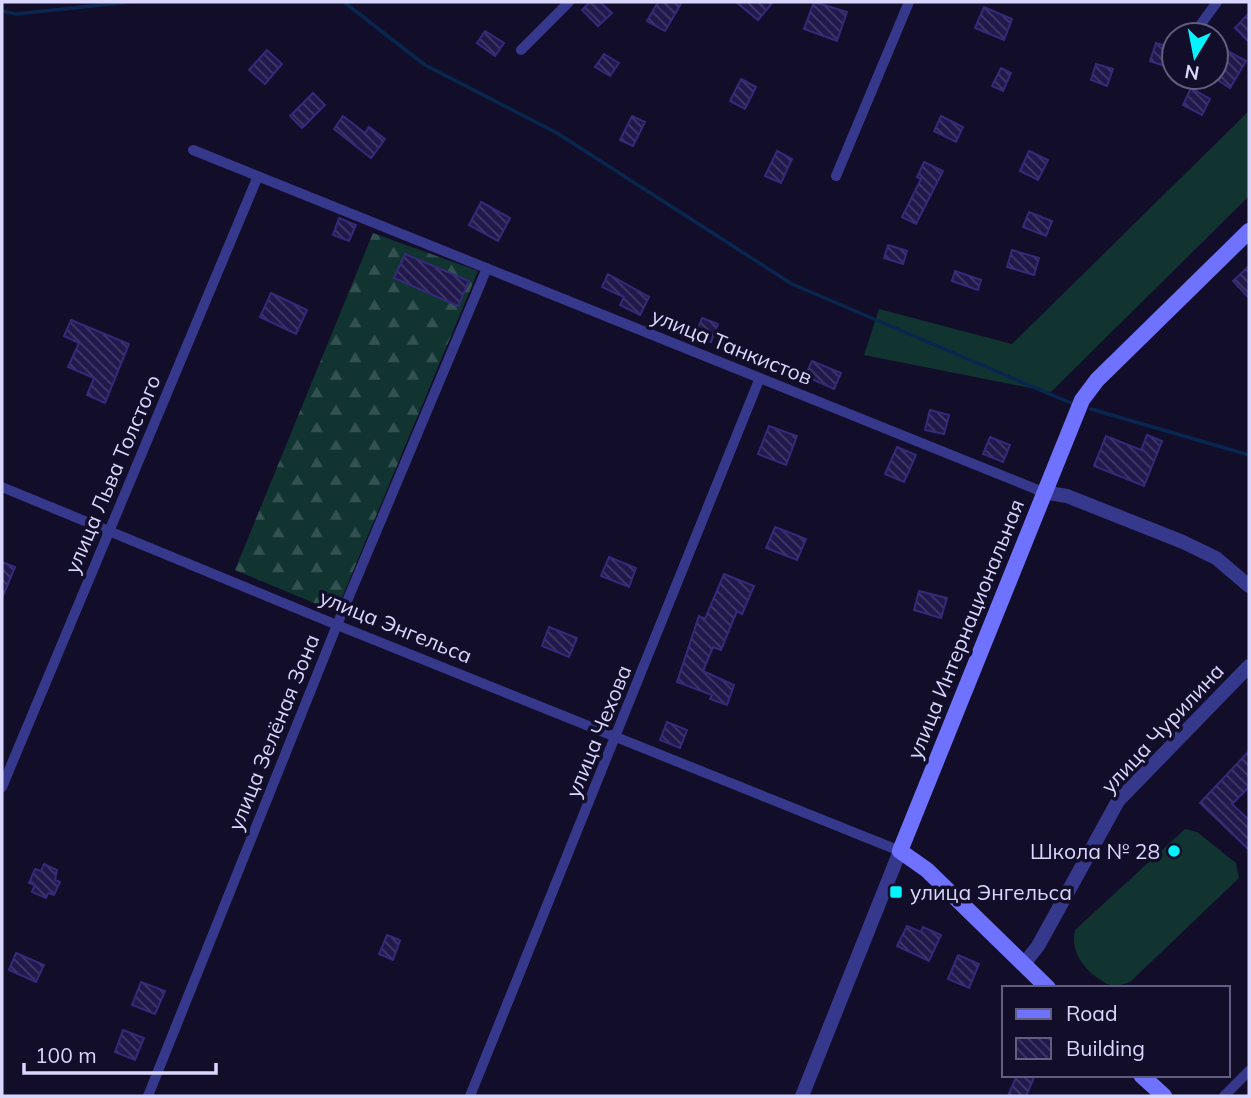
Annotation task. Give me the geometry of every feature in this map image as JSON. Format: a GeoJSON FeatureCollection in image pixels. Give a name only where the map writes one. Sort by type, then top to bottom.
{"type":"FeatureCollection","features":[{"type":"Feature","properties":{"kind":"main road","name":"улица Интернациональная"},"geometry":{"type":"LineString","coordinates":[[900,851],[1082,400],[1097,380],[1249,231]]}},
{"type":"Feature","properties":{"kind":"main road","name":"улица Энгельса"},"geometry":{"type":"LineString","coordinates":[[900,851],[927,870],[1046,986]]}},
{"type":"Feature","properties":{"kind":"main road"},"geometry":{"type":"LineString","coordinates":[[1143,1077],[1164,1096]]}},
{"type":"Feature","properties":{"kind":"street"},"geometry":{"type":"LineString","coordinates":[[521,50],[569,2]]}},
{"type":"Feature","properties":{"kind":"street"},"geometry":{"type":"LineString","coordinates":[[836,176],[909,2]]}},
{"type":"Feature","properties":{"kind":"street"},"geometry":{"type":"LineString","coordinates":[[1203,21],[1217,2]]}},
{"type":"Feature","properties":{"kind":"street","name":"улица Танкистов"},"geometry":{"type":"LineString","coordinates":[[193,150],[760,380],[1043,492],[1067,496],[1183,542],[1216,558],[1249,586]]}},
{"type":"Feature","properties":{"kind":"street","name":"улица Льва Толстого"},"geometry":{"type":"LineString","coordinates":[[2,787],[258,176]]}},
{"type":"Feature","properties":{"kind":"street","name":"улица Зелёная Зона"},"geometry":{"type":"LineString","coordinates":[[148,1096],[337,625],[487,268]]}},
{"type":"Feature","properties":{"kind":"street","name":"улица Чехова"},"geometry":{"type":"LineString","coordinates":[[470,1096],[760,380]]}},
{"type":"Feature","properties":{"kind":"street","name":"улица Энгельса"},"geometry":{"type":"LineString","coordinates":[[2,486],[337,625],[900,851]]}},
{"type":"Feature","properties":{"kind":"street","name":"улица Чурилина"},"geometry":{"type":"LineString","coordinates":[[1023,965],[1038,946],[1118,801],[1249,666]]}},
{"type":"Feature","properties":{"kind":"street","name":"улица Интернациональная"},"geometry":{"type":"LineString","coordinates":[[802,1096],[900,851]]}},
{"type":"Feature","properties":{"kind":"street"},"geometry":{"type":"LineString","coordinates":[[1224,1096],[1249,1071]]}},
{"type":"Feature","properties":{"kind":"green space"},"geometry":{"type":"Polygon","coordinates":[[[1249,111],[1249,196],[1051,392],[864,355],[879,309],[1012,344],[1249,111]]]}},
{"type":"Feature","properties":{"kind":"green space"},"geometry":{"type":"Polygon","coordinates":[[[373,233],[478,271],[336,612],[235,570],[373,233]]]}},
{"type":"Feature","properties":{"kind":"green space"},"geometry":{"type":"Polygon","coordinates":[[[1185,829],[1197,832],[1236,863],[1239,878],[1130,982],[1112,986],[1090,972],[1075,949],[1075,930],[1185,829]]]}},
{"type":"Feature","properties":{"kind":"building"},"geometry":{"type":"Polygon","coordinates":[[[590,2],[600,2],[612,13],[598,26],[582,10],[590,2]]]}},
{"type":"Feature","properties":{"kind":"building"},"geometry":{"type":"Polygon","coordinates":[[[658,2],[682,2],[665,31],[647,21],[658,2]]]}},
{"type":"Feature","properties":{"kind":"building"},"geometry":{"type":"Polygon","coordinates":[[[736,2],[773,2],[758,20],[736,2]]]}},
{"type":"Feature","properties":{"kind":"building"},"geometry":{"type":"Polygon","coordinates":[[[814,2],[847,12],[837,41],[804,29],[814,2]]]}},
{"type":"Feature","properties":{"kind":"building"},"geometry":{"type":"Polygon","coordinates":[[[984,7],[1012,19],[1004,40],[975,28],[984,7]]]}},
{"type":"Feature","properties":{"kind":"building"},"geometry":{"type":"Polygon","coordinates":[[[1249,13],[1249,42],[1235,28],[1249,13]]]}},
{"type":"Feature","properties":{"kind":"building"},"geometry":{"type":"Polygon","coordinates":[[[485,31],[504,43],[495,56],[477,43],[485,31]]]}},
{"type":"Feature","properties":{"kind":"building"},"geometry":{"type":"Polygon","coordinates":[[[1156,43],[1160,44],[1160,64],[1150,61],[1156,43]]]}},
{"type":"Feature","properties":{"kind":"building"},"geometry":{"type":"Polygon","coordinates":[[[267,50],[282,64],[265,84],[249,70],[267,50]]]}},
{"type":"Feature","properties":{"kind":"building"},"geometry":{"type":"Polygon","coordinates":[[[1230,52],[1246,61],[1230,88],[1230,52]]]}},
{"type":"Feature","properties":{"kind":"building"},"geometry":{"type":"Polygon","coordinates":[[[604,54],[619,63],[610,76],[595,67],[604,54]]]}},
{"type":"Feature","properties":{"kind":"building"},"geometry":{"type":"Polygon","coordinates":[[[1096,64],[1113,69],[1107,86],[1091,80],[1096,64]]]}},
{"type":"Feature","properties":{"kind":"building"},"geometry":{"type":"Polygon","coordinates":[[[1001,68],[1011,73],[1003,91],[992,86],[1001,68]]]}},
{"type":"Feature","properties":{"kind":"building"},"geometry":{"type":"Polygon","coordinates":[[[741,79],[756,87],[745,109],[730,101],[741,79]]]}},
{"type":"Feature","properties":{"kind":"building"},"geometry":{"type":"Polygon","coordinates":[[[1190,91],[1196,91],[1210,99],[1202,115],[1183,105],[1190,91]]]}},
{"type":"Feature","properties":{"kind":"building"},"geometry":{"type":"Polygon","coordinates":[[[313,93],[325,105],[302,128],[290,116],[313,93]]]}},
{"type":"Feature","properties":{"kind":"building"},"geometry":{"type":"Polygon","coordinates":[[[343,116],[365,133],[369,127],[385,139],[371,158],[334,129],[343,116]]]}},
{"type":"Feature","properties":{"kind":"building"},"geometry":{"type":"Polygon","coordinates":[[[632,116],[645,122],[633,146],[620,140],[632,116]]]}},
{"type":"Feature","properties":{"kind":"building"},"geometry":{"type":"Polygon","coordinates":[[[941,116],[963,127],[956,142],[934,131],[941,116]]]}},
{"type":"Feature","properties":{"kind":"building"},"geometry":{"type":"Polygon","coordinates":[[[777,151],[792,159],[781,183],[765,176],[777,151]]]}},
{"type":"Feature","properties":{"kind":"building"},"geometry":{"type":"Polygon","coordinates":[[[1029,151],[1048,160],[1038,180],[1020,171],[1029,151]]]}},
{"type":"Feature","properties":{"kind":"building"},"geometry":{"type":"Polygon","coordinates":[[[924,162],[943,171],[916,224],[902,217],[921,179],[917,177],[924,162]]]}},
{"type":"Feature","properties":{"kind":"building"},"geometry":{"type":"Polygon","coordinates":[[[481,202],[510,218],[498,241],[469,225],[481,202]]]}},
{"type":"Feature","properties":{"kind":"building"},"geometry":{"type":"Polygon","coordinates":[[[1029,212],[1052,221],[1046,236],[1023,227],[1029,212]]]}},
{"type":"Feature","properties":{"kind":"building"},"geometry":{"type":"Polygon","coordinates":[[[339,218],[356,225],[349,241],[333,235],[339,218]]]}},
{"type":"Feature","properties":{"kind":"building"},"geometry":{"type":"Polygon","coordinates":[[[888,245],[907,251],[903,264],[884,258],[888,245]]]}},
{"type":"Feature","properties":{"kind":"building"},"geometry":{"type":"Polygon","coordinates":[[[1012,250],[1039,258],[1034,275],[1007,267],[1012,250]]]}},
{"type":"Feature","properties":{"kind":"building"},"geometry":{"type":"Polygon","coordinates":[[[405,254],[469,281],[458,306],[394,278],[405,254]]]}},
{"type":"Feature","properties":{"kind":"building"},"geometry":{"type":"Polygon","coordinates":[[[1249,266],[1249,298],[1233,281],[1249,266]]]}},
{"type":"Feature","properties":{"kind":"building"},"geometry":{"type":"Polygon","coordinates":[[[955,271],[981,280],[978,290],[952,281],[955,271]]]}},
{"type":"Feature","properties":{"kind":"building"},"geometry":{"type":"Polygon","coordinates":[[[608,274],[649,297],[640,315],[620,305],[624,297],[602,287],[608,274]]]}},
{"type":"Feature","properties":{"kind":"building"},"geometry":{"type":"Polygon","coordinates":[[[271,293],[307,310],[296,334],[260,317],[271,293]]]}},
{"type":"Feature","properties":{"kind":"building"},"geometry":{"type":"Polygon","coordinates":[[[702,318],[718,324],[711,342],[695,336],[702,318]]]}},
{"type":"Feature","properties":{"kind":"building"},"geometry":{"type":"Polygon","coordinates":[[[71,320],[129,344],[105,403],[87,395],[94,378],[68,367],[79,343],[64,336],[71,320]]]}},
{"type":"Feature","properties":{"kind":"building"},"geometry":{"type":"Polygon","coordinates":[[[812,361],[841,373],[834,389],[805,376],[812,361]]]}},
{"type":"Feature","properties":{"kind":"building"},"geometry":{"type":"Polygon","coordinates":[[[930,410],[949,415],[944,434],[925,430],[930,410]]]}},
{"type":"Feature","properties":{"kind":"building"},"geometry":{"type":"Polygon","coordinates":[[[769,426],[797,436],[786,465],[758,454],[769,426]]]}},
{"type":"Feature","properties":{"kind":"building"},"geometry":{"type":"Polygon","coordinates":[[[1147,435],[1162,441],[1144,486],[1094,466],[1106,436],[1141,450],[1147,435]]]}},
{"type":"Feature","properties":{"kind":"building"},"geometry":{"type":"Polygon","coordinates":[[[990,437],[1010,445],[1003,462],[983,454],[990,437]]]}},
{"type":"Feature","properties":{"kind":"building"},"geometry":{"type":"Polygon","coordinates":[[[897,447],[916,455],[904,482],[885,474],[897,447]]]}},
{"type":"Feature","properties":{"kind":"building"},"geometry":{"type":"Polygon","coordinates":[[[775,527],[806,539],[797,560],[766,548],[775,527]]]}},
{"type":"Feature","properties":{"kind":"building"},"geometry":{"type":"Polygon","coordinates":[[[609,557],[636,568],[629,587],[601,576],[609,557]]]}},
{"type":"Feature","properties":{"kind":"building"},"geometry":{"type":"Polygon","coordinates":[[[2,562],[15,567],[2,598],[2,562]]]}},
{"type":"Feature","properties":{"kind":"building"},"geometry":{"type":"Polygon","coordinates":[[[724,574],[754,586],[742,614],[737,611],[721,650],[713,647],[703,671],[734,685],[727,705],[710,699],[712,695],[677,682],[699,616],[705,619],[724,574]]]}},
{"type":"Feature","properties":{"kind":"building"},"geometry":{"type":"Polygon","coordinates":[[[919,591],[947,598],[941,618],[914,610],[919,591]]]}},
{"type":"Feature","properties":{"kind":"building"},"geometry":{"type":"Polygon","coordinates":[[[549,627],[577,638],[569,657],[542,646],[549,627]]]}},
{"type":"Feature","properties":{"kind":"building"},"geometry":{"type":"Polygon","coordinates":[[[667,722],[687,730],[680,748],[660,740],[667,722]]]}},
{"type":"Feature","properties":{"kind":"building"},"geometry":{"type":"Polygon","coordinates":[[[1249,751],[1249,787],[1232,804],[1249,820],[1249,850],[1200,803],[1249,751]]]}},
{"type":"Feature","properties":{"kind":"building"},"geometry":{"type":"Polygon","coordinates":[[[44,864],[57,870],[55,880],[60,882],[54,895],[48,893],[46,898],[32,892],[35,885],[29,883],[35,869],[41,871],[44,864]]]}},
{"type":"Feature","properties":{"kind":"building"},"geometry":{"type":"Polygon","coordinates":[[[907,926],[921,932],[923,927],[941,935],[929,961],[897,946],[907,926]]]}},
{"type":"Feature","properties":{"kind":"building"},"geometry":{"type":"Polygon","coordinates":[[[387,935],[400,940],[393,960],[379,954],[387,935]]]}},
{"type":"Feature","properties":{"kind":"building"},"geometry":{"type":"Polygon","coordinates":[[[16,953],[44,965],[36,982],[9,970],[16,953]]]}},
{"type":"Feature","properties":{"kind":"building"},"geometry":{"type":"Polygon","coordinates":[[[958,955],[979,964],[969,988],[948,979],[958,955]]]}},
{"type":"Feature","properties":{"kind":"building"},"geometry":{"type":"Polygon","coordinates":[[[141,982],[165,991],[155,1014],[132,1005],[141,982]]]}},
{"type":"Feature","properties":{"kind":"building"},"geometry":{"type":"Polygon","coordinates":[[[123,1030],[144,1038],[135,1060],[115,1052],[123,1030]]]}},
{"type":"Feature","properties":{"kind":"building"},"geometry":{"type":"Polygon","coordinates":[[[1016,1077],[1034,1077],[1026,1096],[1008,1096],[1016,1077]]]}},
{"type":"Feature","properties":{"kind":"waterway"},"geometry":{"type":"LineString","coordinates":[[2,11],[16,14],[129,2]]}},
{"type":"Feature","properties":{"kind":"waterway"},"geometry":{"type":"LineString","coordinates":[[344,2],[425,65],[557,133],[792,284],[1071,403]]}},
{"type":"Feature","properties":{"kind":"waterway"},"geometry":{"type":"LineString","coordinates":[[1091,409],[1249,455]]}},
{"type":"Feature","properties":{"kind":"place","name":"Школа № 28"},"geometry":{"type":"Point","coordinates":[1174,851]}},
{"type":"Feature","properties":{"kind":"place","name":"улица Энгельса"},"geometry":{"type":"Point","coordinates":[896,892]}}]}
